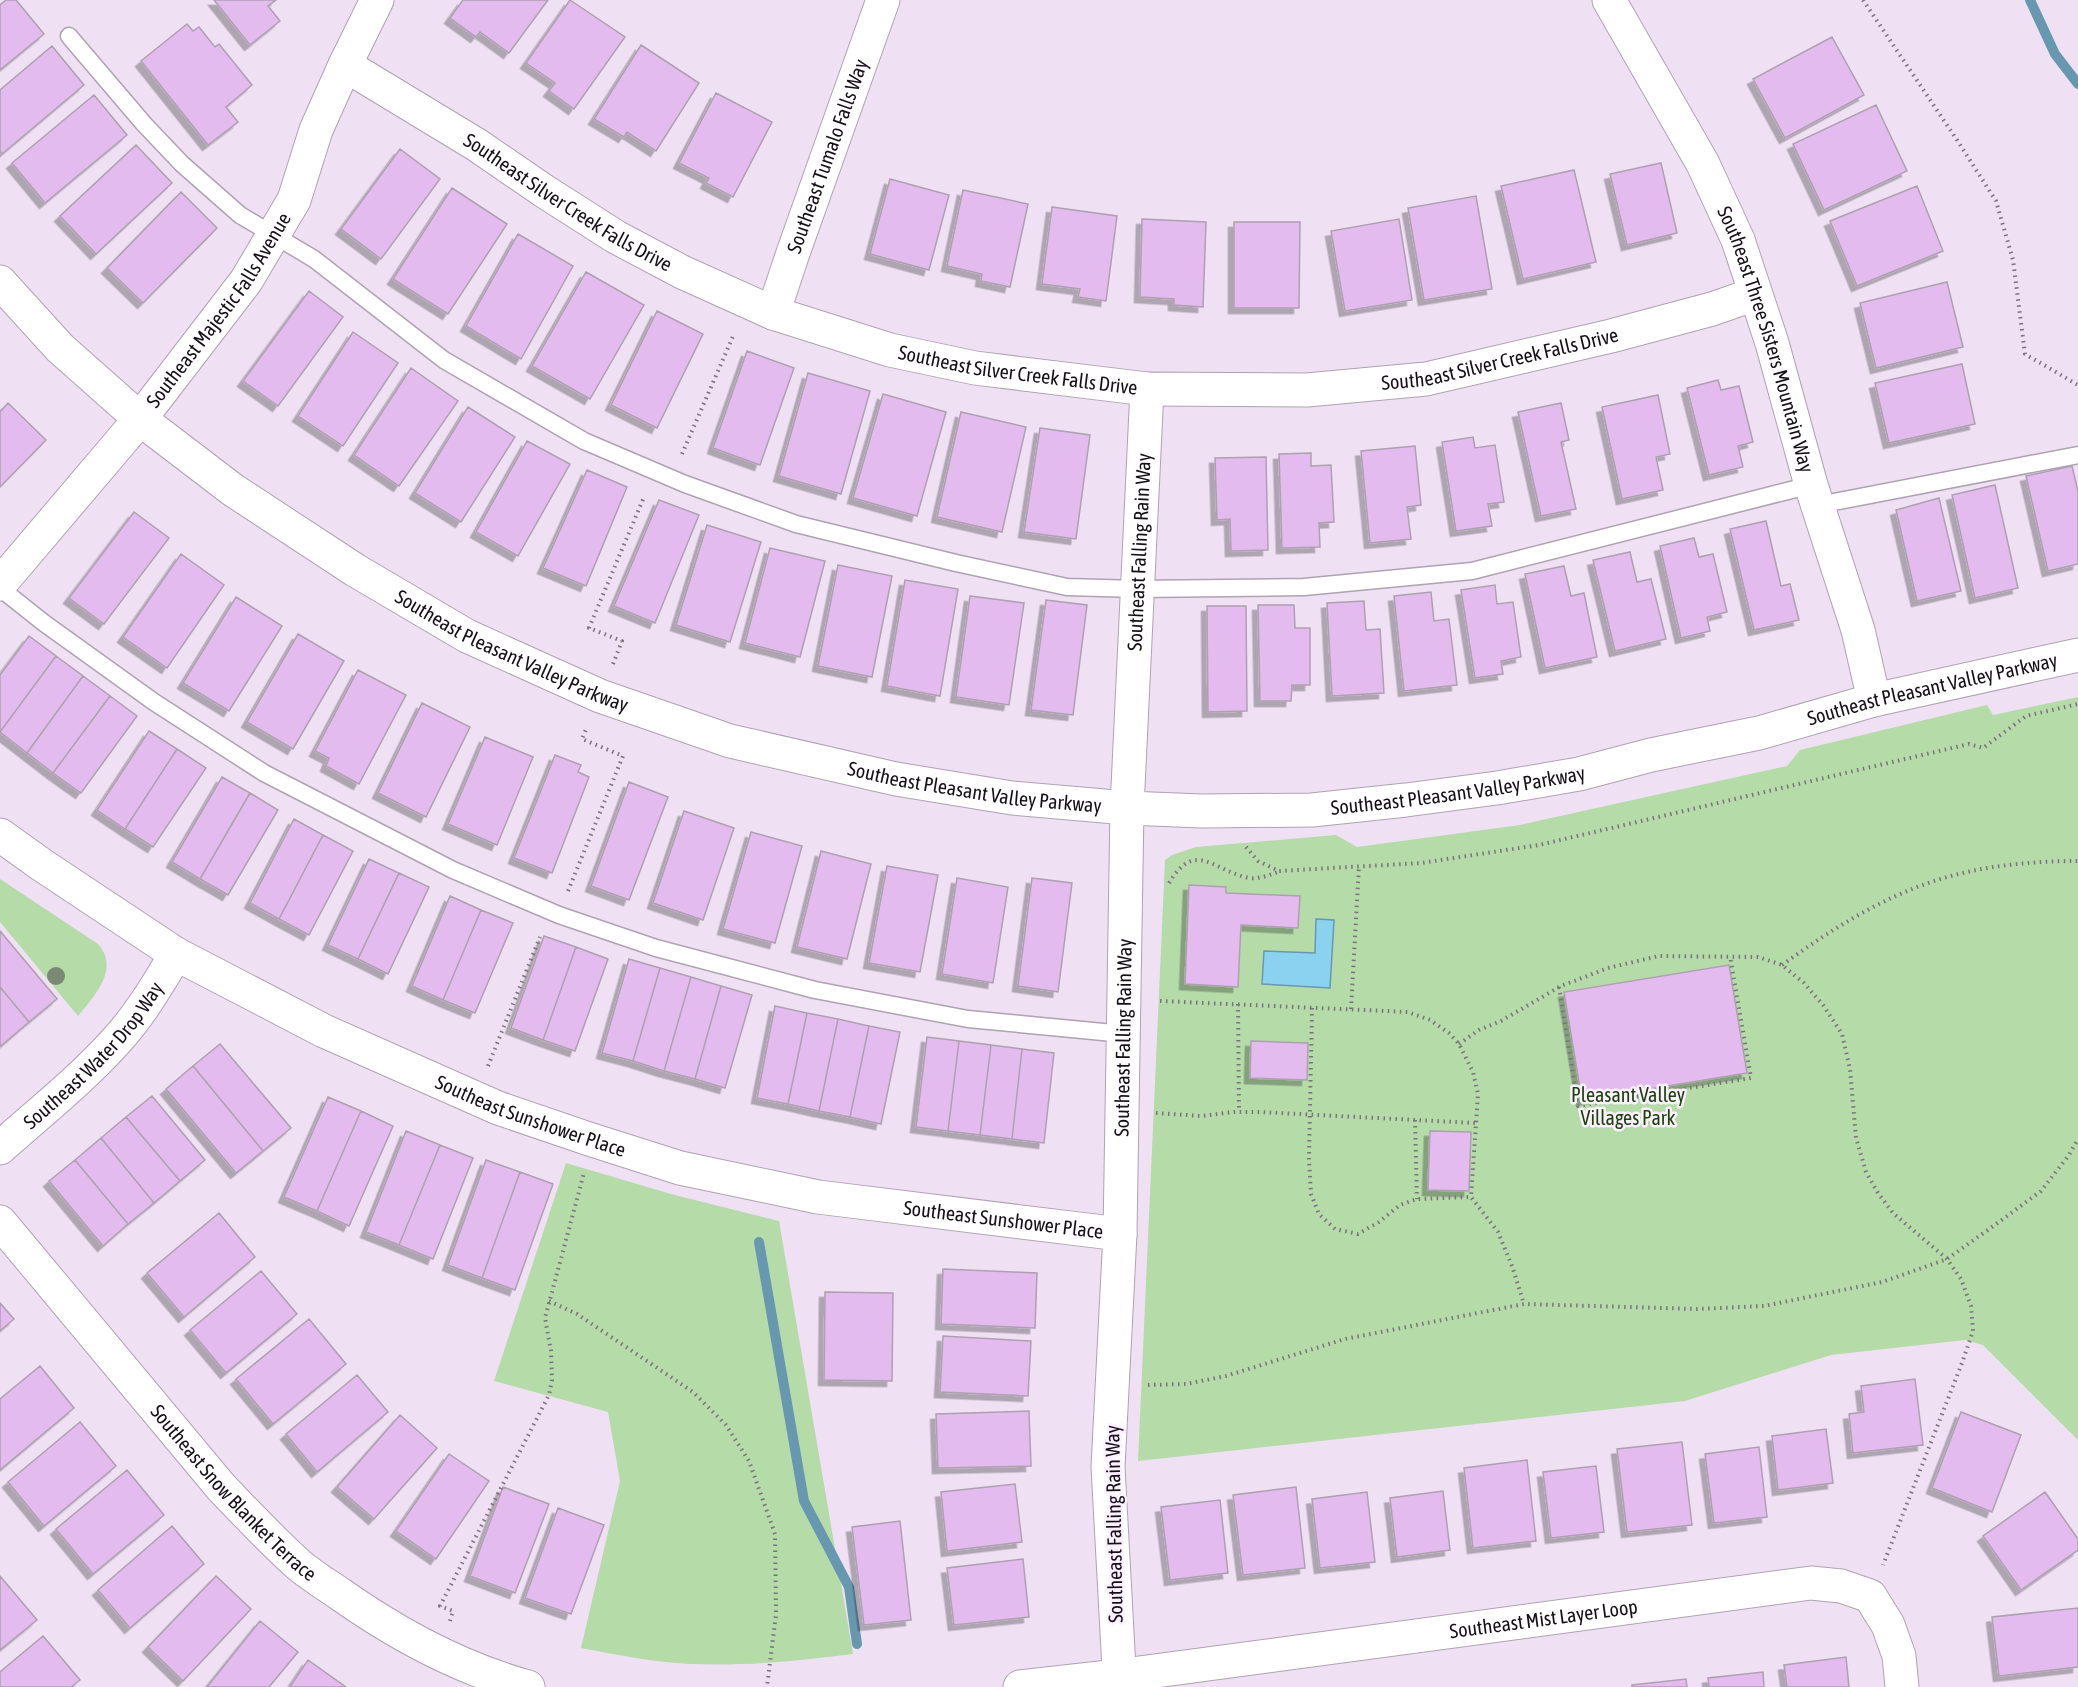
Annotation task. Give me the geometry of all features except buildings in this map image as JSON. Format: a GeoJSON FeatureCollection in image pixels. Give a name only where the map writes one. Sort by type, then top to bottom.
{"type":"FeatureCollection","features":[{"type":"Feature","properties":{"kind":"street","name":"Southeast Majestic Falls Avenue"},"geometry":{"type":"LineString","coordinates":[[0,586],[140,419],[246,281],[294,200],[316,130],[377,0]]}},
{"type":"Feature","properties":{"kind":"street","name":"Southeast Tumalo Falls Way"},"geometry":{"type":"LineString","coordinates":[[761,307],[796,242],[883,0]]}},
{"type":"Feature","properties":{"kind":"street","name":"Southeast Three Sisters Mountain Way"},"geometry":{"type":"LineString","coordinates":[[1609,0],[1703,164],[1738,240],[1772,343],[1815,495],[1858,630],[1874,700]]}},
{"type":"Feature","properties":{"kind":"street","name":"Southeast Silver Creek Falls Drive"},"geometry":{"type":"LineString","coordinates":[[345,65],[477,145],[616,237],[682,272],[761,307],[890,350],[975,368],[1147,389],[1307,390],[1426,379],[1611,336],[1712,309],[1755,294]]}},
{"type":"Feature","properties":{"kind":"street","name":"Southeast Pleasant Valley Parkway"},"geometry":{"type":"LineString","coordinates":[[0,282],[60,348],[140,419],[232,490],[355,570],[468,636],[600,696],[730,741],[896,779],[1012,798],[1127,808],[1202,811],[1312,810],[1497,788],[1579,774],[1651,755],[1759,733],[1874,700],[2078,655]]}},
{"type":"Feature","properties":{"kind":"street","name":"Southeast Falling Rain Way"},"geometry":{"type":"LineString","coordinates":[[1119,1681],[1108,1467],[1120,1234],[1127,808],[1147,389]]}},
{"type":"Feature","properties":{"kind":"street","name":"Southeast Sunshower Place"},"geometry":{"type":"LineString","coordinates":[[0,835],[176,954],[324,1031],[475,1098],[576,1135],[680,1168],[818,1197],[1120,1234]]}},
{"type":"Feature","properties":{"kind":"street","name":"Southeast Water Drop Way"},"geometry":{"type":"LineString","coordinates":[[0,1148],[85,1074],[118,1039],[146,1003],[176,954]]}},
{"type":"Feature","properties":{"kind":"street","name":"Southeast Snow Blanket Terrace"},"geometry":{"type":"LineString","coordinates":[[0,1222],[221,1487],[301,1567],[354,1604],[442,1656],[528,1687]]}},
{"type":"Feature","properties":{"kind":"street","name":"Southeast Mist Layer Loop"},"geometry":{"type":"LineString","coordinates":[[1119,1681],[1810,1583],[1841,1586],[1870,1596]]}},
{"type":"Feature","properties":{"kind":"street"},"geometry":{"type":"LineString","coordinates":[[1870,1596],[1888,1625],[1899,1656],[1902,1687]]}},
{"type":"Feature","properties":{"kind":"street"},"geometry":{"type":"LineString","coordinates":[[1020,1687],[1119,1681]]}},
{"type":"Feature","properties":{"kind":"lane"},"geometry":{"type":"LineString","coordinates":[[69,36],[144,124],[182,164],[240,215],[314,259],[444,360],[584,441],[685,484],[796,524],[945,561],[1067,587],[1137,589],[1304,587],[1472,571],[1625,531],[1815,495],[2078,455]]}},
{"type":"Feature","properties":{"kind":"lane"},"geometry":{"type":"LineString","coordinates":[[0,586],[44,623],[154,702],[264,773],[453,870],[559,915],[656,948],[815,990],[968,1019],[1124,1034]]}},
{"type":"Feature","properties":{"kind":"path"},"geometry":{"type":"LineString","coordinates":[[1863,0],[1996,201],[2013,261],[2025,354],[2078,386]]}},
{"type":"Feature","properties":{"kind":"path"},"geometry":{"type":"LineString","coordinates":[[475,1098],[542,932],[559,915],[623,756],[582,739],[622,641],[589,628],[655,471],[678,461],[761,307]]}},
{"type":"Feature","properties":{"kind":"path"},"geometry":{"type":"LineString","coordinates":[[1168,883],[1177,869],[1191,860],[1204,861],[1250,878],[1264,877],[1279,871],[1421,862],[1539,845],[1969,744],[1983,748],[2026,716],[2078,704]]}},
{"type":"Feature","properties":{"kind":"path"},"geometry":{"type":"LineString","coordinates":[[1245,846],[1258,861],[1279,871]]}},
{"type":"Feature","properties":{"kind":"path"},"geometry":{"type":"LineString","coordinates":[[1782,965],[1850,920],[1934,881],[1982,869],[2037,861],[2078,861]]}},
{"type":"Feature","properties":{"kind":"path"},"geometry":{"type":"LineString","coordinates":[[1351,1009],[1359,866]]}},
{"type":"Feature","properties":{"kind":"path"},"geometry":{"type":"LineString","coordinates":[[1459,1044],[1479,1030],[1501,1021],[1559,987],[1608,968],[1659,956],[1758,957],[1782,965],[1823,1005],[1842,1034],[1850,1069],[1856,1138],[1866,1172],[1878,1193],[1893,1212],[1947,1259],[1961,1279],[1971,1306],[1973,1331],[1870,1596]]}},
{"type":"Feature","properties":{"kind":"path"},"geometry":{"type":"LineString","coordinates":[[1559,987],[1578,1106],[1751,1078],[1730,956]]}},
{"type":"Feature","properties":{"kind":"path"},"geometry":{"type":"LineString","coordinates":[[1124,999],[1408,1012],[1430,1020],[1449,1033],[1459,1044],[1473,1072],[1478,1094],[1472,1197],[1498,1232],[1524,1304]]}},
{"type":"Feature","properties":{"kind":"path"},"geometry":{"type":"LineString","coordinates":[[1238,1004],[1239,1112]]}},
{"type":"Feature","properties":{"kind":"path"},"geometry":{"type":"LineString","coordinates":[[1312,1007],[1311,1194],[1319,1214],[1335,1229],[1358,1234],[1378,1222],[1400,1204],[1418,1199],[1472,1197]]}},
{"type":"Feature","properties":{"kind":"path"},"geometry":{"type":"LineString","coordinates":[[1122,1111],[1201,1116],[1239,1112],[1475,1123]]}},
{"type":"Feature","properties":{"kind":"path"},"geometry":{"type":"LineString","coordinates":[[1415,1120],[1418,1199]]}},
{"type":"Feature","properties":{"kind":"path"},"geometry":{"type":"LineString","coordinates":[[442,1656],[453,1611],[440,1606],[549,1395],[552,1380],[551,1351],[545,1318],[585,1169],[567,1163],[576,1135]]}},
{"type":"Feature","properties":{"kind":"path"},"geometry":{"type":"LineString","coordinates":[[1113,1386],[1186,1384],[1226,1376],[1344,1339],[1524,1304],[1697,1309],[1764,1306],[1882,1282],[1947,1259],[2041,1191],[2069,1155],[2078,1139]]}},
{"type":"Feature","properties":{"kind":"path"},"geometry":{"type":"LineString","coordinates":[[549,1301],[577,1314],[693,1392],[726,1425],[749,1461],[775,1534],[776,1614],[767,1687]]}},
{"type":"Feature","properties":{"kind":"green space","name":"Pleasant Valley Villages Park"},"geometry":{"type":"Polygon","coordinates":[[[2078,697],[2078,1440],[1983,1345],[1965,1340],[1831,1355],[1685,1401],[1138,1461],[1165,860],[1172,855],[1196,847],[1336,835],[1357,847],[1520,825],[1787,766],[1800,750],[1987,705],[1993,715],[2078,697]]]}},
{"type":"Feature","properties":{"kind":"green space"},"geometry":{"type":"Polygon","coordinates":[[[0,879],[98,944],[104,953],[107,963],[103,982],[78,1016],[0,922],[0,879]]]}},
{"type":"Feature","properties":{"kind":"green space"},"geometry":{"type":"Polygon","coordinates":[[[566,1163],[671,1194],[779,1221],[853,1654],[772,1662],[691,1664],[649,1660],[581,1648],[620,1481],[608,1412],[494,1381],[566,1163]]]}},
{"type":"Feature","properties":{"kind":"water"},"geometry":{"type":"Polygon","coordinates":[[[1316,919],[1334,920],[1330,988],[1262,984],[1264,951],[1315,953],[1316,919]]]}},
{"type":"Feature","properties":{"kind":"waterway"},"geometry":{"type":"LineString","coordinates":[[2030,0],[2055,54],[2078,84]]}},
{"type":"Feature","properties":{"kind":"waterway"},"geometry":{"type":"LineString","coordinates":[[759,1242],[804,1501],[849,1587],[857,1644]]}}]}
